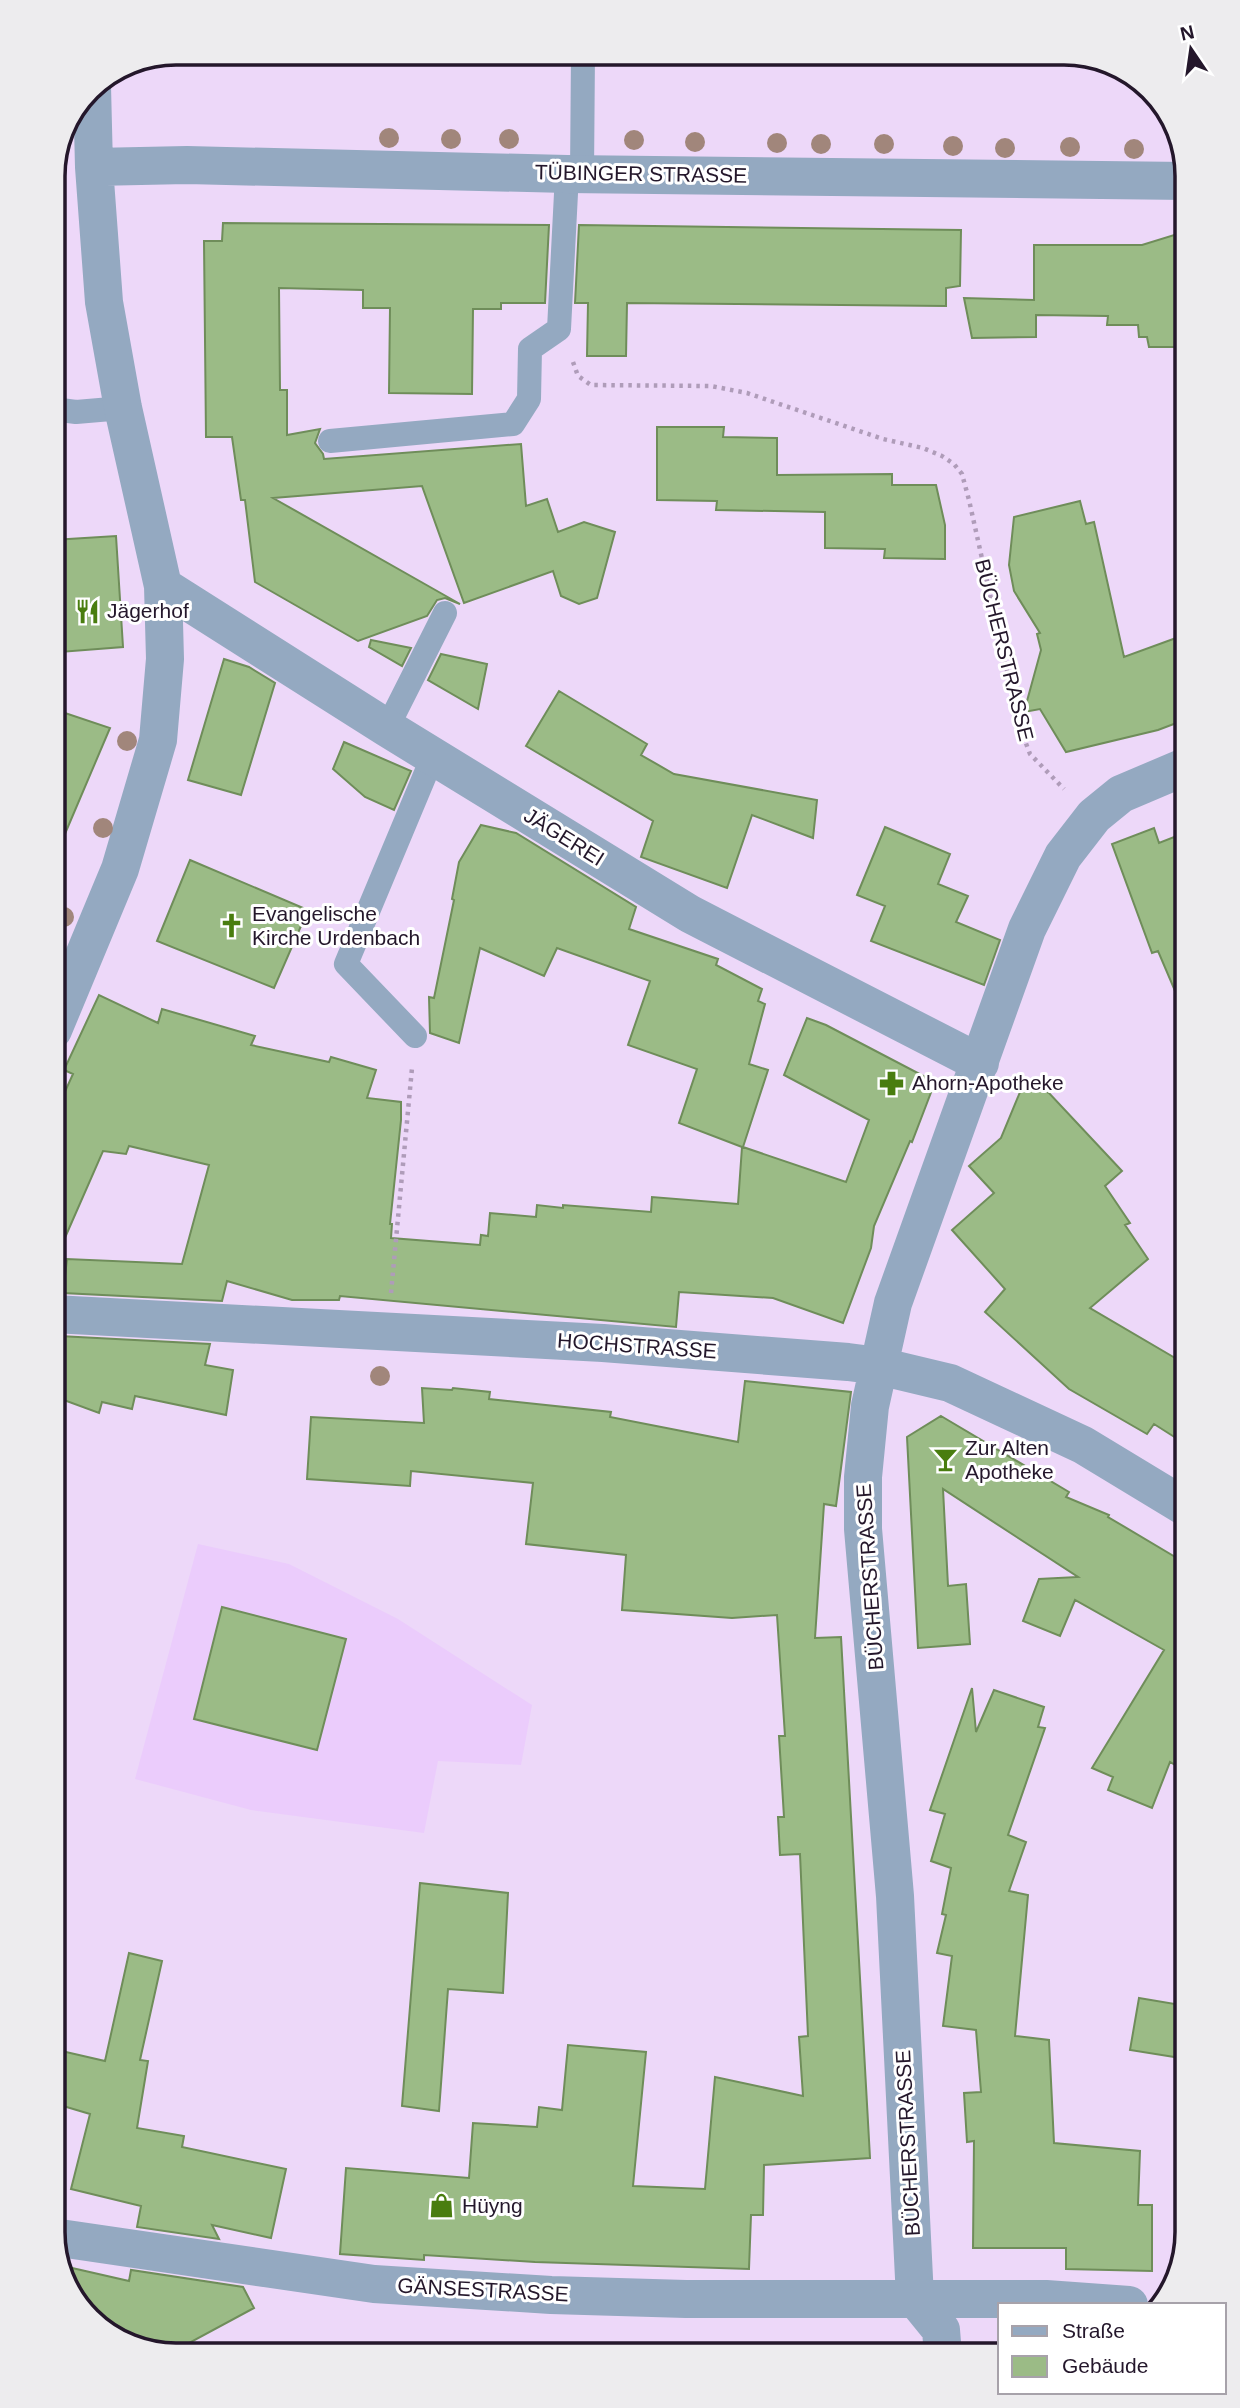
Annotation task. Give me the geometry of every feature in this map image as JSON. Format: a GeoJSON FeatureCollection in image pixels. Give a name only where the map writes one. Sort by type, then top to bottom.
{"type":"FeatureCollection","features":[{"type":"Feature","properties":{"kind":"street"},"geometry":{"type":"LineString","coordinates":[[65,1001],[120,869],[158,740],[165,659],[163,586],[123,408],[104,302],[94,167],[92,103]]}},
{"type":"Feature","properties":{"kind":"street","name":"TÜBINGER STRASSE"},"geometry":{"type":"LineString","coordinates":[[94,167],[201,166],[574,174],[1175,181]]}},
{"type":"Feature","properties":{"kind":"street","name":"JÄGEREI"},"geometry":{"type":"LineString","coordinates":[[163,586],[387,728],[690,914],[980,1063]]}},
{"type":"Feature","properties":{"kind":"street","name":"BÜCHERSTRASSE"},"geometry":{"type":"LineString","coordinates":[[915,2298],[895,1896],[863,1529],[863,1478],[870,1406],[893,1303],[1040,900],[1063,856],[1094,816],[1121,794],[1175,771]]}},
{"type":"Feature","properties":{"kind":"street","name":"HOCHSTRASSE"},"geometry":{"type":"LineString","coordinates":[[65,1315],[603,1343],[879,1366],[950,1383],[992,1402],[1083,1445],[1175,1500]]}},
{"type":"Feature","properties":{"kind":"street","name":"GÄNSESTRASSE"},"geometry":{"type":"LineString","coordinates":[[66,2239],[373,2284],[551,2295],[686,2299],[1046,2299],[1101,2303]]}},
{"type":"Feature","properties":{"kind":"street"},"geometry":{"type":"LineString","coordinates":[[915,2298],[941,2330],[942,2343]]}},
{"type":"Feature","properties":{"kind":"lane"},"geometry":{"type":"LineString","coordinates":[[330,441],[513,424],[529,399],[530,349],[559,329],[582,65]]}},
{"type":"Feature","properties":{"kind":"lane"},"geometry":{"type":"LineString","coordinates":[[65,411],[123,408]]}},
{"type":"Feature","properties":{"kind":"lane"},"geometry":{"type":"LineString","coordinates":[[387,728],[445,613]]}},
{"type":"Feature","properties":{"kind":"lane"},"geometry":{"type":"LineString","coordinates":[[415,1036],[345,964],[433,756]]}},
{"type":"Feature","properties":{"kind":"path","name":"BÜCHERSTRASSE"},"geometry":{"type":"LineString","coordinates":[[591,385],[711,386],[747,393],[942,456],[954,464],[962,474],[969,500],[1019,724],[1030,754],[1049,777],[1094,816]]}},
{"type":"Feature","properties":{"kind":"path"},"geometry":{"type":"LineString","coordinates":[[388,1331],[415,1036]]}},
{"type":"Feature","properties":{"kind":"shaded area"},"geometry":{"type":"Polygon","coordinates":[[[198,1544],[289,1564],[398,1619],[532,1705],[521,1765],[438,1761],[424,1833],[251,1810],[135,1779],[198,1544]]]}},
{"type":"Feature","properties":{"kind":"building"},"geometry":{"type":"Polygon","coordinates":[[[223,223],[549,225],[545,303],[501,303],[501,309],[473,309],[472,394],[389,393],[390,308],[363,308],[363,290],[279,288],[280,390],[287,390],[287,435],[320,429],[315,443],[324,459],[521,444],[526,506],[547,499],[558,532],[584,522],[615,532],[597,598],[579,604],[561,596],[553,571],[464,603],[422,486],[273,498],[460,604],[445,598],[437,600],[427,616],[358,641],[255,582],[245,500],[241,500],[232,437],[206,437],[204,241],[222,241],[223,223]]]}},
{"type":"Feature","properties":{"kind":"building"},"geometry":{"type":"Polygon","coordinates":[[[579,225],[961,230],[960,286],[946,288],[946,306],[627,303],[626,356],[587,356],[588,303],[575,303],[579,225]]]}},
{"type":"Feature","properties":{"kind":"building"},"geometry":{"type":"Polygon","coordinates":[[[1175,235],[1175,347],[1149,347],[1147,337],[1139,337],[1138,325],[1107,325],[1108,316],[1036,315],[1036,337],[972,338],[964,298],[1034,300],[1034,245],[1142,245],[1175,235]]]}},
{"type":"Feature","properties":{"kind":"building"},"geometry":{"type":"Polygon","coordinates":[[[657,427],[724,427],[723,437],[777,438],[777,475],[892,474],[892,485],[936,485],[945,525],[945,559],[884,558],[885,549],[825,548],[825,512],[716,510],[717,501],[657,500],[657,427]]]}},
{"type":"Feature","properties":{"kind":"building"},"geometry":{"type":"Polygon","coordinates":[[[1080,501],[1086,524],[1094,522],[1124,657],[1175,638],[1175,724],[1066,752],[1040,709],[1024,712],[1041,650],[1037,634],[1040,633],[1014,591],[1009,565],[1014,517],[1080,501]]]}},
{"type":"Feature","properties":{"kind":"building"},"geometry":{"type":"Polygon","coordinates":[[[116,536],[123,647],[65,652],[65,539],[116,536]]]}},
{"type":"Feature","properties":{"kind":"building"},"geometry":{"type":"Polygon","coordinates":[[[371,640],[411,648],[402,666],[369,647],[371,640]]]}},
{"type":"Feature","properties":{"kind":"building"},"geometry":{"type":"Polygon","coordinates":[[[441,654],[487,664],[478,709],[428,680],[441,654]]]}},
{"type":"Feature","properties":{"kind":"building"},"geometry":{"type":"Polygon","coordinates":[[[224,659],[249,667],[275,683],[241,795],[188,780],[224,659]]]}},
{"type":"Feature","properties":{"kind":"building"},"geometry":{"type":"Polygon","coordinates":[[[559,691],[647,744],[641,755],[674,774],[817,800],[813,838],[752,815],[727,888],[641,857],[653,821],[526,746],[559,691]]]}},
{"type":"Feature","properties":{"kind":"building"},"geometry":{"type":"Polygon","coordinates":[[[65,713],[110,728],[65,834],[65,713]]]}},
{"type":"Feature","properties":{"kind":"building"},"geometry":{"type":"Polygon","coordinates":[[[344,742],[411,771],[394,810],[365,797],[333,769],[344,742]]]}},
{"type":"Feature","properties":{"kind":"building"},"geometry":{"type":"Polygon","coordinates":[[[481,825],[516,833],[636,907],[629,929],[718,959],[716,965],[762,989],[758,1001],[765,1004],[749,1064],[768,1070],[743,1147],[846,1182],[869,1120],[784,1075],[807,1018],[826,1025],[935,1082],[912,1142],[910,1141],[874,1226],[871,1248],[843,1323],[773,1298],[679,1292],[676,1327],[340,1296],[339,1300],[292,1300],[227,1281],[222,1301],[65,1293],[67,1259],[182,1264],[209,1165],[129,1146],[126,1154],[103,1151],[65,1238],[65,1092],[73,1074],[65,1068],[99,995],[158,1023],[162,1009],[255,1036],[251,1045],[329,1062],[331,1057],[376,1070],[367,1098],[401,1102],[391,1238],[480,1245],[481,1235],[488,1236],[490,1213],[536,1217],[537,1205],[651,1212],[652,1197],[738,1204],[742,1147],[679,1123],[697,1069],[628,1045],[650,981],[557,948],[544,976],[480,948],[459,1043],[430,1033],[429,997],[434,998],[459,862],[481,825]]]}},
{"type":"Feature","properties":{"kind":"building"},"geometry":{"type":"Polygon","coordinates":[[[885,827],[950,854],[938,884],[968,896],[956,922],[1000,940],[984,985],[871,941],[885,906],[857,895],[885,827]]]}},
{"type":"Feature","properties":{"kind":"building"},"geometry":{"type":"Polygon","coordinates":[[[1154,828],[1159,843],[1175,837],[1175,991],[1158,951],[1152,953],[1112,844],[1154,828]]]}},
{"type":"Feature","properties":{"kind":"building","name":"Evangelische Kirche Urdenbach"},"geometry":{"type":"Polygon","coordinates":[[[190,860],[308,910],[274,988],[157,941],[190,860]]]}},
{"type":"Feature","properties":{"kind":"building"},"geometry":{"type":"Polygon","coordinates":[[[1025,1080],[1049,1093],[1122,1171],[1105,1186],[1130,1223],[1125,1225],[1148,1259],[1090,1308],[1175,1358],[1175,1437],[1154,1424],[1147,1434],[1069,1389],[985,1312],[1005,1289],[952,1230],[994,1193],[969,1166],[1001,1138],[1025,1080]]]}},
{"type":"Feature","properties":{"kind":"building"},"geometry":{"type":"Polygon","coordinates":[[[65,1336],[210,1344],[205,1365],[233,1370],[226,1415],[135,1396],[132,1409],[102,1402],[99,1413],[65,1400],[65,1336]]]}},
{"type":"Feature","properties":{"kind":"building"},"geometry":{"type":"Polygon","coordinates":[[[745,1381],[851,1392],[836,1506],[824,1504],[815,1638],[841,1637],[870,2158],[764,2165],[763,2215],[751,2215],[749,2269],[535,2262],[424,2255],[424,2260],[340,2254],[346,2168],[469,2178],[473,2123],[537,2127],[539,2107],[562,2110],[568,2045],[646,2052],[633,2186],[705,2189],[715,2077],[803,2096],[799,2037],[808,2036],[800,1854],[780,1855],[778,1817],[784,1817],[779,1736],[785,1736],[777,1615],[732,1618],[622,1610],[626,1555],[526,1544],[533,1483],[411,1471],[410,1486],[307,1479],[311,1417],[424,1423],[422,1388],[453,1388],[490,1392],[489,1399],[611,1412],[610,1417],[738,1442],[745,1381]]]}},
{"type":"Feature","properties":{"kind":"building"},"geometry":{"type":"Polygon","coordinates":[[[941,1416],[1069,1492],[1066,1497],[1109,1515],[1108,1517],[1175,1557],[1175,1765],[1170,1762],[1152,1808],[1108,1790],[1113,1777],[1092,1768],[1164,1650],[1075,1600],[1060,1636],[1023,1621],[1039,1579],[1078,1577],[943,1489],[948,1586],[966,1584],[970,1644],[918,1648],[907,1437],[941,1416]]]}},
{"type":"Feature","properties":{"kind":"building"},"geometry":{"type":"Polygon","coordinates":[[[222,1607],[346,1639],[317,1750],[194,1719],[222,1607]]]}},
{"type":"Feature","properties":{"kind":"building"},"geometry":{"type":"Polygon","coordinates":[[[972,1688],[976,1732],[994,1690],[1044,1707],[1038,1727],[1045,1728],[1008,1835],[1026,1842],[1009,1891],[1028,1895],[1015,2036],[1049,2040],[1054,2143],[1140,2151],[1138,2205],[1152,2205],[1152,2271],[1066,2269],[1066,2248],[973,2248],[974,2141],[967,2142],[964,2093],[981,2092],[976,2030],[943,2026],[952,1956],[937,1953],[946,1915],[942,1914],[951,1868],[931,1861],[945,1814],[930,1810],[972,1688]]]}},
{"type":"Feature","properties":{"kind":"building"},"geometry":{"type":"Polygon","coordinates":[[[420,1883],[508,1893],[503,1993],[448,1989],[439,2111],[402,2106],[420,1883]]]}},
{"type":"Feature","properties":{"kind":"building"},"geometry":{"type":"Polygon","coordinates":[[[129,1953],[162,1961],[140,2060],[148,2061],[137,2128],[184,2136],[182,2147],[286,2169],[271,2238],[212,2225],[219,2239],[137,2227],[141,2206],[71,2189],[90,2114],[65,2107],[65,2052],[105,2061],[129,1953]]]}},
{"type":"Feature","properties":{"kind":"building"},"geometry":{"type":"Polygon","coordinates":[[[1139,1998],[1175,2004],[1175,2057],[1130,2050],[1139,1998]]]}},
{"type":"Feature","properties":{"kind":"building"},"geometry":{"type":"Polygon","coordinates":[[[71,2268],[129,2281],[131,2270],[243,2287],[254,2308],[189,2343],[154,2341],[120,2328],[97,2311],[80,2288],[71,2268]]]}},
{"type":"Feature","properties":{"kind":"place","name":"Jägerhof"},"geometry":{"type":"Point","coordinates":[87,611]}},
{"type":"Feature","properties":{"kind":"place","name":"Evangelische Kirche Urdenbach"},"geometry":{"type":"Point","coordinates":[232,926]}},
{"type":"Feature","properties":{"kind":"place","name":"Ahorn-Apotheke"},"geometry":{"type":"Point","coordinates":[892,1083]}},
{"type":"Feature","properties":{"kind":"place","name":"Zur Alten Apotheke"},"geometry":{"type":"Point","coordinates":[945,1460]}},
{"type":"Feature","properties":{"kind":"place","name":"Hüyng"},"geometry":{"type":"Point","coordinates":[442,2206]}}]}
